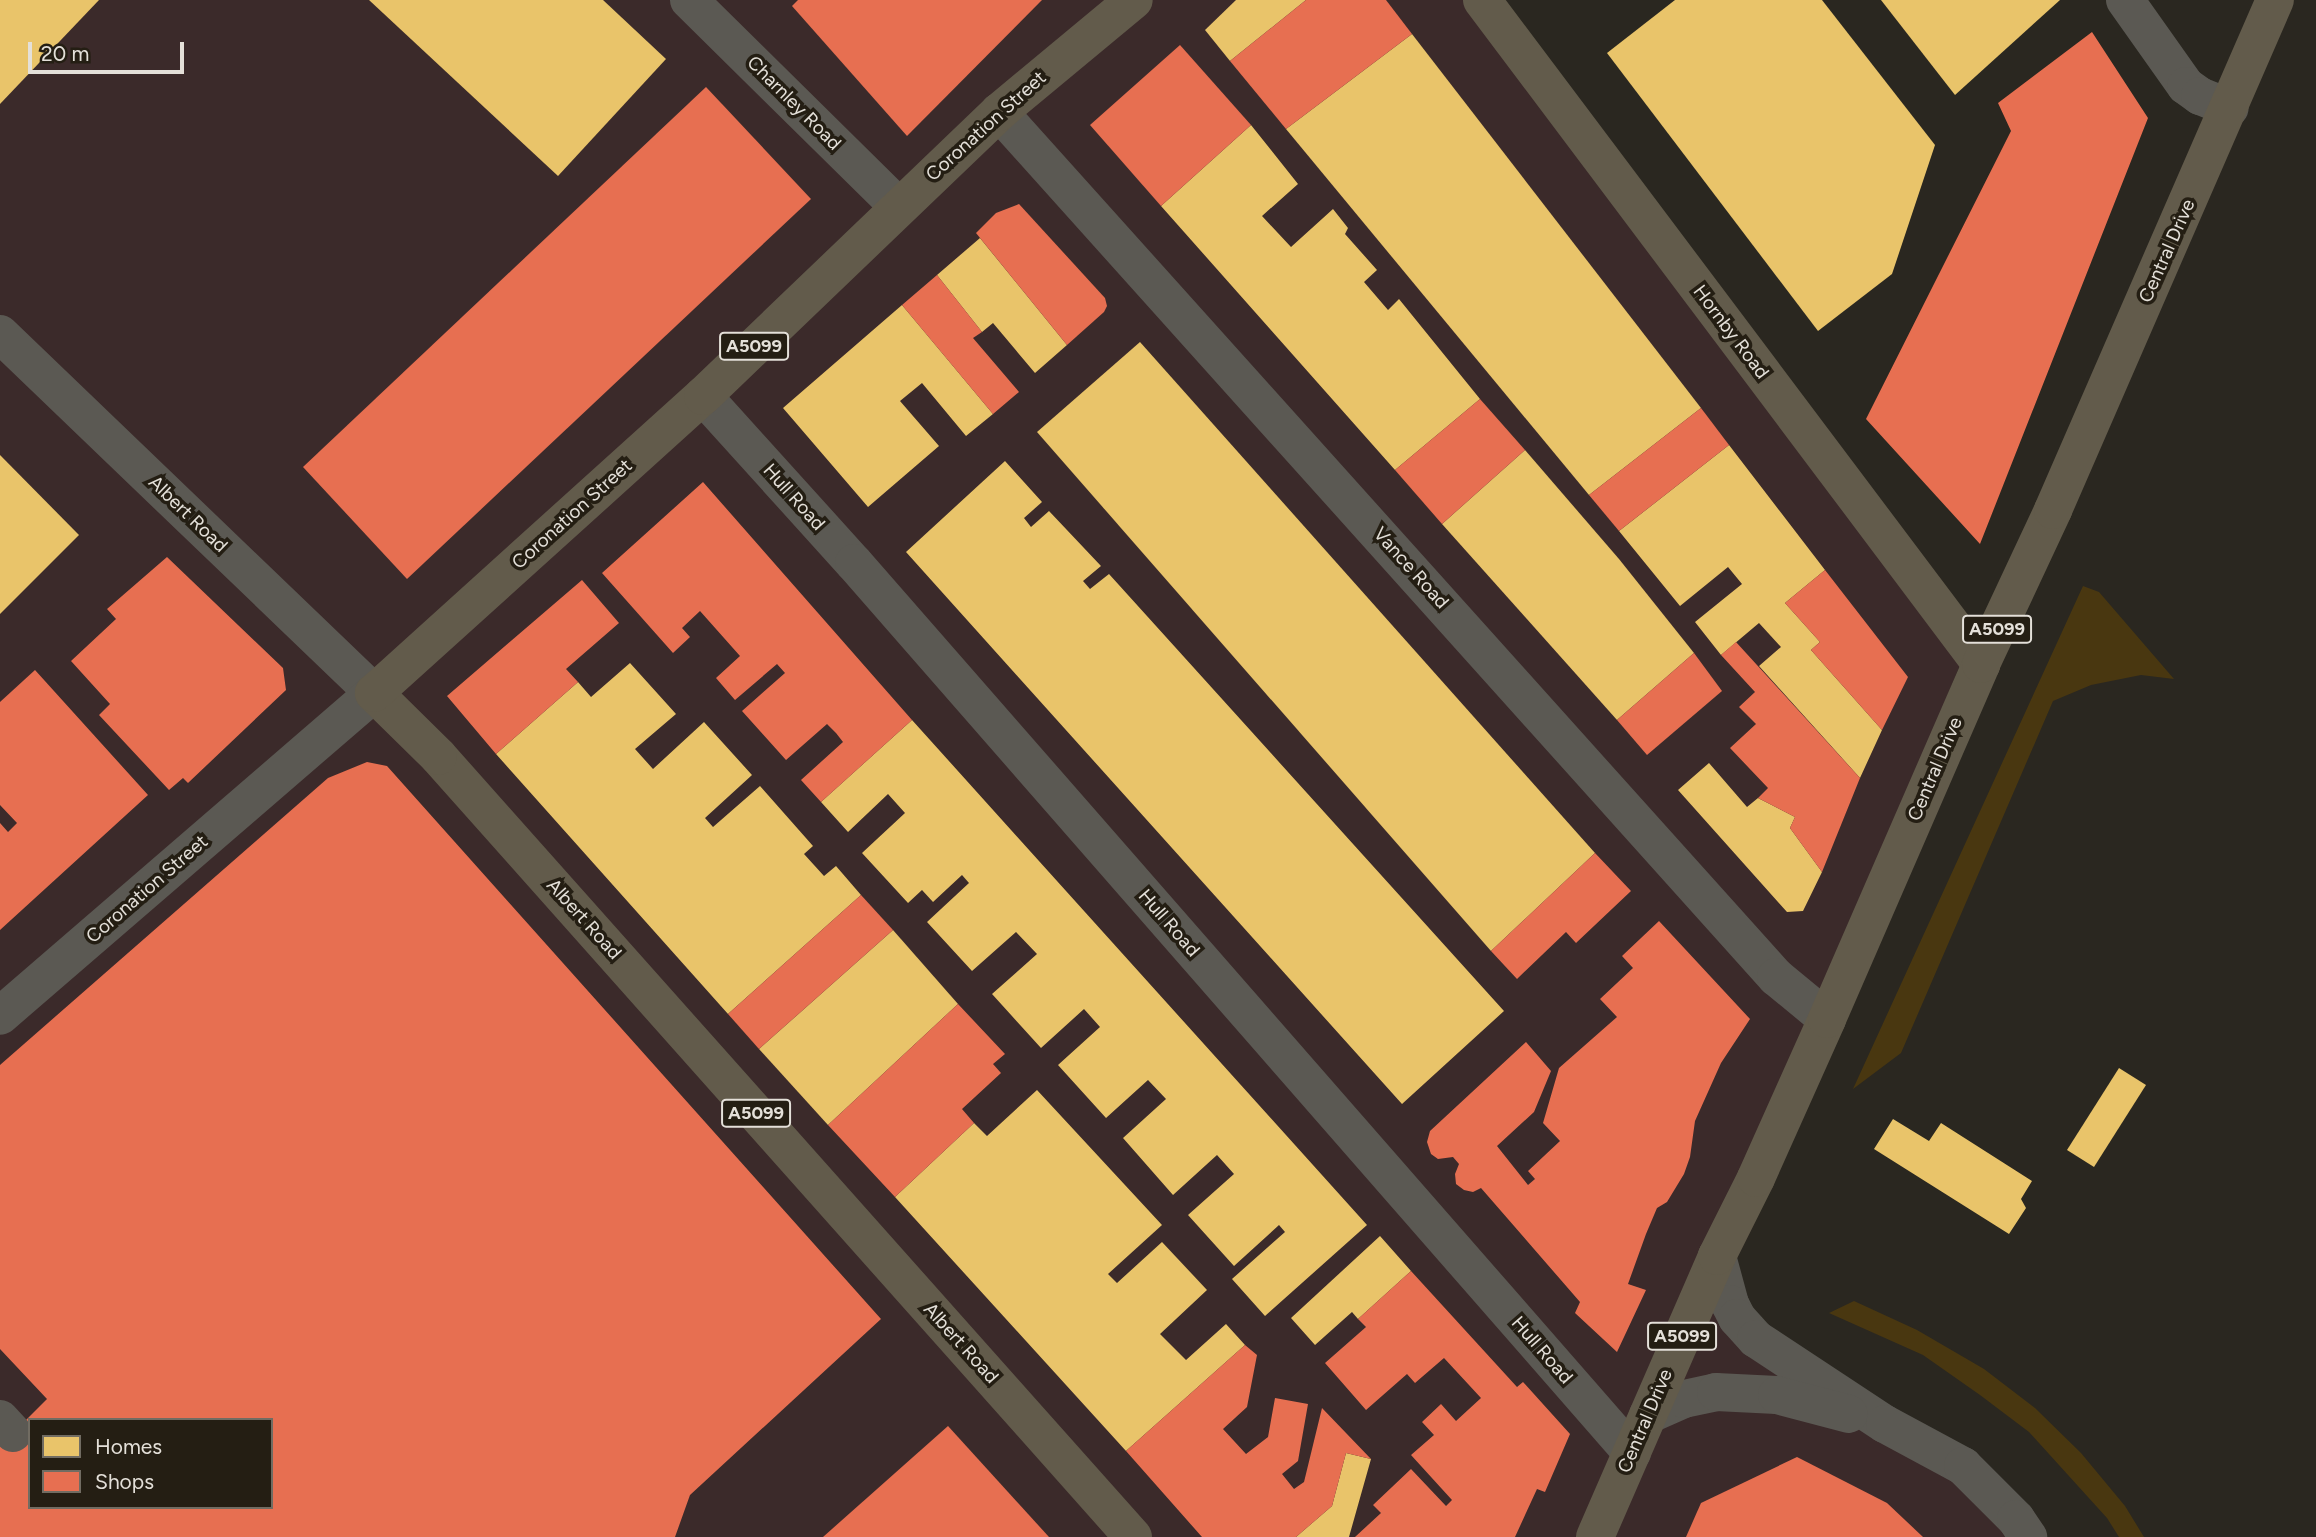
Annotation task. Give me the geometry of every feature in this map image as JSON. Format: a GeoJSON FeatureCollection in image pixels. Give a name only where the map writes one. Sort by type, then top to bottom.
{"type":"FeatureCollection","features":[{"type":"Feature","properties":{"kind":"main road","name":"Coronation Street"},"geometry":{"type":"LineString","coordinates":[[374,693],[703,396],[999,112],[1134,0]]}},
{"type":"Feature","properties":{"kind":"main road","name":"Hornby Road"},"geometry":{"type":"LineString","coordinates":[[1482,0],[1981,664]]}},
{"type":"Feature","properties":{"kind":"main road","name":"Central Drive"},"geometry":{"type":"LineString","coordinates":[[1595,1537],[1717,1256],[1756,1178],[1827,1019],[1981,664],[2059,498],[2275,0]]}},
{"type":"Feature","properties":{"kind":"main road","name":"Albert Road"},"geometry":{"type":"LineString","coordinates":[[374,693],[438,756],[1133,1537]]}},
{"type":"Feature","properties":{"kind":"street","name":"Charnley Road"},"geometry":{"type":"LineString","coordinates":[[689,0],[898,206]]}},
{"type":"Feature","properties":{"kind":"street"},"geometry":{"type":"LineString","coordinates":[[2125,0],[2186,86],[2200,96],[2230,108]]}},
{"type":"Feature","properties":{"kind":"street","name":"Vance Road"},"geometry":{"type":"LineString","coordinates":[[999,112],[1776,977],[1827,1019]]}},
{"type":"Feature","properties":{"kind":"street","name":"Albert Road"},"geometry":{"type":"LineString","coordinates":[[0,334],[374,693]]}},
{"type":"Feature","properties":{"kind":"street","name":"Hull Road"},"geometry":{"type":"LineString","coordinates":[[703,396],[873,584],[1632,1453]]}},
{"type":"Feature","properties":{"kind":"street","name":"Coronation Street"},"geometry":{"type":"LineString","coordinates":[[0,1016],[374,693]]}},
{"type":"Feature","properties":{"kind":"street"},"geometry":{"type":"LineString","coordinates":[[1717,1256],[1730,1304],[1737,1318],[1756,1339],[1885,1424],[1963,1466],[2016,1519],[2028,1537]]}},
{"type":"Feature","properties":{"kind":"street"},"geometry":{"type":"LineString","coordinates":[[1648,1415],[1700,1395],[1755,1393],[1777,1395],[1885,1424]]}},
{"type":"Feature","properties":{"kind":"shaded area"},"geometry":{"type":"Polygon","coordinates":[[[0,0],[1463,0],[1962,660],[1717,1257],[1728,1299],[2028,1537],[0,1537],[0,0]]]}},
{"type":"Feature","properties":{"kind":"shaded area"},"geometry":{"type":"Polygon","coordinates":[[[2083,586],[2099,592],[2174,679],[2141,675],[2091,685],[2053,701],[1901,1053],[1853,1089],[2083,586]]]}},
{"type":"Feature","properties":{"kind":"shaded area"},"geometry":{"type":"Polygon","coordinates":[[[1854,1301],[1917,1330],[1984,1369],[2035,1408],[2081,1453],[2125,1506],[2144,1537],[2119,1537],[2107,1518],[2029,1432],[1980,1395],[1923,1355],[1829,1313],[1854,1301]]]}},
{"type":"Feature","properties":{"kind":"building: Homes"},"geometry":{"type":"Polygon","coordinates":[[[0,0],[99,0],[0,104],[0,0]]]}},
{"type":"Feature","properties":{"kind":"building: Homes"},"geometry":{"type":"Polygon","coordinates":[[[369,0],[603,0],[666,59],[558,176],[369,0]]]}},
{"type":"Feature","properties":{"kind":"building: Homes"},"geometry":{"type":"Polygon","coordinates":[[[1236,0],[1306,0],[1230,61],[1205,30],[1236,0]]]}},
{"type":"Feature","properties":{"kind":"building: Homes"},"geometry":{"type":"Polygon","coordinates":[[[1675,0],[1822,0],[1935,145],[1892,274],[1818,331],[1607,53],[1675,0]]]}},
{"type":"Feature","properties":{"kind":"building: Homes"},"geometry":{"type":"Polygon","coordinates":[[[1881,0],[2060,0],[1955,95],[1881,0]]]}},
{"type":"Feature","properties":{"kind":"building: Homes"},"geometry":{"type":"Polygon","coordinates":[[[1412,34],[1701,408],[1589,495],[1286,129],[1412,34]]]}},
{"type":"Feature","properties":{"kind":"building: Homes"},"geometry":{"type":"Polygon","coordinates":[[[1251,125],[1298,184],[1262,216],[1291,247],[1333,209],[1348,228],[1345,234],[1377,270],[1364,282],[1388,310],[1399,299],[1480,399],[1395,470],[1161,206],[1251,125]]]}},
{"type":"Feature","properties":{"kind":"building: Homes"},"geometry":{"type":"Polygon","coordinates":[[[980,238],[1067,345],[1035,373],[993,323],[982,332],[937,275],[980,238]]]}},
{"type":"Feature","properties":{"kind":"building: Homes"},"geometry":{"type":"Polygon","coordinates":[[[902,305],[993,414],[966,436],[922,383],[900,401],[939,446],[868,507],[783,408],[902,305]]]}},
{"type":"Feature","properties":{"kind":"building: Homes"},"geometry":{"type":"Polygon","coordinates":[[[1140,342],[1595,853],[1491,951],[1037,432],[1140,342]]]}},
{"type":"Feature","properties":{"kind":"building: Homes"},"geometry":{"type":"Polygon","coordinates":[[[1729,445],[1825,570],[1785,603],[1820,642],[1811,650],[1882,730],[1860,778],[1759,666],[1781,647],[1759,623],[1721,655],[1695,622],[1742,584],[1728,567],[1680,606],[1619,531],[1729,445]]]}},
{"type":"Feature","properties":{"kind":"building: Homes"},"geometry":{"type":"Polygon","coordinates":[[[1525,450],[1619,559],[1694,653],[1617,720],[1442,524],[1525,450]]]}},
{"type":"Feature","properties":{"kind":"building: Homes"},"geometry":{"type":"Polygon","coordinates":[[[0,455],[79,535],[0,614],[0,455]]]}},
{"type":"Feature","properties":{"kind":"building: Homes"},"geometry":{"type":"Polygon","coordinates":[[[1005,461],[1042,502],[1024,518],[1031,527],[1049,511],[1101,566],[1083,581],[1090,589],[1109,574],[1504,1011],[1402,1104],[906,552],[1005,461]]]}},
{"type":"Feature","properties":{"kind":"building: Homes"},"geometry":{"type":"Polygon","coordinates":[[[630,663],[676,714],[635,749],[653,769],[704,722],[752,775],[705,818],[713,827],[760,786],[813,846],[804,854],[824,876],[836,866],[861,895],[728,1014],[496,754],[578,682],[591,697],[630,663]]]}},
{"type":"Feature","properties":{"kind":"building: Homes"},"geometry":{"type":"Polygon","coordinates":[[[912,720],[1367,1225],[1265,1316],[1232,1279],[1285,1232],[1279,1225],[1234,1266],[1188,1215],[1234,1174],[1217,1155],[1173,1195],[1123,1138],[1166,1099],[1148,1080],[1106,1118],[1058,1065],[1100,1027],[1084,1009],[1041,1048],[992,994],[1037,954],[1016,932],[972,971],[927,922],[969,883],[962,875],[933,902],[922,890],[908,903],[862,853],[905,813],[888,794],[848,832],[821,802],[912,720]]]}},
{"type":"Feature","properties":{"kind":"building: Homes"},"geometry":{"type":"Polygon","coordinates":[[[1709,763],[1747,807],[1758,798],[1795,817],[1790,828],[1822,872],[1803,911],[1787,912],[1678,790],[1709,763]]]}},
{"type":"Feature","properties":{"kind":"building: Homes"},"geometry":{"type":"Polygon","coordinates":[[[893,930],[958,1004],[828,1125],[759,1049],[893,930]]]}},
{"type":"Feature","properties":{"kind":"building: Homes"},"geometry":{"type":"Polygon","coordinates":[[[2119,1068],[2146,1085],[2094,1167],[2067,1150],[2119,1068]]]}},
{"type":"Feature","properties":{"kind":"building: Homes"},"geometry":{"type":"Polygon","coordinates":[[[1037,1090],[1162,1225],[1108,1274],[1117,1283],[1162,1242],[1207,1290],[1160,1334],[1186,1360],[1226,1324],[1245,1345],[1126,1451],[895,1197],[974,1123],[987,1136],[1037,1090]]]}},
{"type":"Feature","properties":{"kind":"building: Homes"},"geometry":{"type":"Polygon","coordinates":[[[1893,1119],[1929,1141],[1941,1123],[2032,1181],[2021,1199],[2026,1208],[2009,1234],[1874,1149],[1893,1119]]]}},
{"type":"Feature","properties":{"kind":"building: Homes"},"geometry":{"type":"Polygon","coordinates":[[[1380,1236],[1411,1271],[1358,1319],[1352,1312],[1315,1345],[1291,1318],[1380,1236]]]}},
{"type":"Feature","properties":{"kind":"building: Homes"},"geometry":{"type":"Polygon","coordinates":[[[1346,1453],[1371,1459],[1349,1537],[1296,1537],[1332,1506],[1346,1453]]]}},
{"type":"Feature","properties":{"kind":"building: Shops"},"geometry":{"type":"Polygon","coordinates":[[[798,0],[1042,0],[907,136],[792,6],[798,0]]]}},
{"type":"Feature","properties":{"kind":"building: Shops"},"geometry":{"type":"Polygon","coordinates":[[[1306,0],[1386,0],[1412,34],[1286,129],[1230,61],[1306,0]]]}},
{"type":"Feature","properties":{"kind":"building: Shops"},"geometry":{"type":"Polygon","coordinates":[[[2092,32],[2148,118],[1980,544],[1866,419],[2011,131],[1998,103],[2092,32]]]}},
{"type":"Feature","properties":{"kind":"building: Shops"},"geometry":{"type":"Polygon","coordinates":[[[1180,45],[1251,125],[1161,206],[1090,125],[1180,45]]]}},
{"type":"Feature","properties":{"kind":"building: Shops"},"geometry":{"type":"Polygon","coordinates":[[[706,87],[811,199],[407,579],[303,467],[706,87]]]}},
{"type":"Feature","properties":{"kind":"building: Shops"},"geometry":{"type":"Polygon","coordinates":[[[1019,204],[1105,298],[1107,306],[1104,312],[1067,345],[976,233],[996,213],[1019,204]]]}},
{"type":"Feature","properties":{"kind":"building: Shops"},"geometry":{"type":"Polygon","coordinates":[[[937,275],[982,332],[973,338],[1019,392],[993,414],[902,305],[937,275]]]}},
{"type":"Feature","properties":{"kind":"building: Shops"},"geometry":{"type":"Polygon","coordinates":[[[1480,399],[1525,450],[1442,524],[1395,470],[1480,399]]]}},
{"type":"Feature","properties":{"kind":"building: Shops"},"geometry":{"type":"Polygon","coordinates":[[[1701,408],[1729,445],[1619,531],[1589,495],[1701,408]]]}},
{"type":"Feature","properties":{"kind":"building: Shops"},"geometry":{"type":"Polygon","coordinates":[[[703,482],[912,720],[821,802],[801,780],[843,742],[836,733],[827,724],[786,760],[742,711],[785,673],[777,664],[735,700],[716,678],[740,656],[700,611],[682,628],[690,637],[673,653],[602,573],[703,482]]]}},
{"type":"Feature","properties":{"kind":"building: Shops"},"geometry":{"type":"Polygon","coordinates":[[[167,557],[283,668],[286,690],[188,783],[183,778],[169,790],[99,715],[110,704],[71,661],[116,619],[107,609],[167,557]]]}},
{"type":"Feature","properties":{"kind":"building: Shops"},"geometry":{"type":"Polygon","coordinates":[[[1825,570],[1908,677],[1882,730],[1811,650],[1820,642],[1785,603],[1825,570]]]}},
{"type":"Feature","properties":{"kind":"building: Shops"},"geometry":{"type":"Polygon","coordinates":[[[582,580],[619,623],[566,669],[578,682],[496,754],[447,696],[582,580]]]}},
{"type":"Feature","properties":{"kind":"building: Shops"},"geometry":{"type":"Polygon","coordinates":[[[1736,642],[1860,778],[1822,872],[1790,828],[1795,817],[1758,798],[1768,788],[1730,748],[1756,724],[1739,707],[1755,692],[1721,655],[1736,642]]]}},
{"type":"Feature","properties":{"kind":"building: Shops"},"geometry":{"type":"Polygon","coordinates":[[[1694,653],[1722,691],[1647,755],[1617,720],[1694,653]]]}},
{"type":"Feature","properties":{"kind":"building: Shops"},"geometry":{"type":"Polygon","coordinates":[[[35,670],[148,795],[0,930],[0,823],[8,832],[17,823],[0,805],[0,702],[35,670]]]}},
{"type":"Feature","properties":{"kind":"building: Shops"},"geometry":{"type":"Polygon","coordinates":[[[367,762],[387,766],[881,1319],[690,1495],[675,1537],[0,1537],[0,1446],[28,1418],[47,1399],[0,1349],[0,1065],[328,778],[367,762]]]}},
{"type":"Feature","properties":{"kind":"building: Shops"},"geometry":{"type":"Polygon","coordinates":[[[1595,853],[1631,891],[1576,943],[1566,932],[1517,979],[1491,951],[1595,853]]]}},
{"type":"Feature","properties":{"kind":"building: Shops"},"geometry":{"type":"Polygon","coordinates":[[[861,895],[893,930],[759,1049],[728,1014],[861,895]]]}},
{"type":"Feature","properties":{"kind":"building: Shops"},"geometry":{"type":"Polygon","coordinates":[[[1659,921],[1750,1019],[1721,1063],[1695,1121],[1690,1157],[1684,1174],[1667,1202],[1657,1208],[1646,1234],[1628,1284],[1646,1290],[1617,1352],[1575,1313],[1580,1302],[1481,1188],[1473,1192],[1456,1184],[1455,1174],[1459,1164],[1453,1157],[1438,1159],[1431,1154],[1427,1142],[1430,1131],[1526,1042],[1551,1071],[1534,1112],[1497,1146],[1528,1185],[1535,1179],[1528,1171],[1560,1141],[1543,1123],[1559,1068],[1617,1017],[1600,999],[1633,968],[1622,956],[1659,921]]]}},
{"type":"Feature","properties":{"kind":"building: Shops"},"geometry":{"type":"Polygon","coordinates":[[[958,1004],[1005,1054],[993,1064],[1001,1073],[962,1109],[974,1123],[895,1197],[828,1125],[958,1004]]]}},
{"type":"Feature","properties":{"kind":"building: Shops"},"geometry":{"type":"Polygon","coordinates":[[[1411,1271],[1517,1387],[1523,1382],[1570,1434],[1545,1492],[1537,1489],[1515,1537],[1355,1537],[1381,1513],[1373,1505],[1411,1469],[1446,1506],[1452,1500],[1411,1455],[1434,1435],[1422,1422],[1441,1404],[1456,1421],[1481,1398],[1444,1358],[1415,1383],[1407,1374],[1366,1410],[1325,1363],[1366,1327],[1358,1319],[1411,1271]]]}},
{"type":"Feature","properties":{"kind":"building: Shops"},"geometry":{"type":"Polygon","coordinates":[[[1245,1345],[1257,1355],[1247,1407],[1223,1429],[1246,1454],[1268,1437],[1275,1398],[1308,1404],[1298,1461],[1282,1474],[1294,1489],[1304,1482],[1322,1408],[1371,1459],[1346,1453],[1332,1506],[1296,1537],[1202,1537],[1126,1451],[1245,1345]]]}},
{"type":"Feature","properties":{"kind":"building: Shops"},"geometry":{"type":"Polygon","coordinates":[[[948,1426],[1049,1537],[823,1537],[948,1426]]]}},
{"type":"Feature","properties":{"kind":"building: Shops"},"geometry":{"type":"Polygon","coordinates":[[[1797,1457],[1887,1503],[1923,1537],[1686,1537],[1701,1503],[1797,1457]]]}}]}
